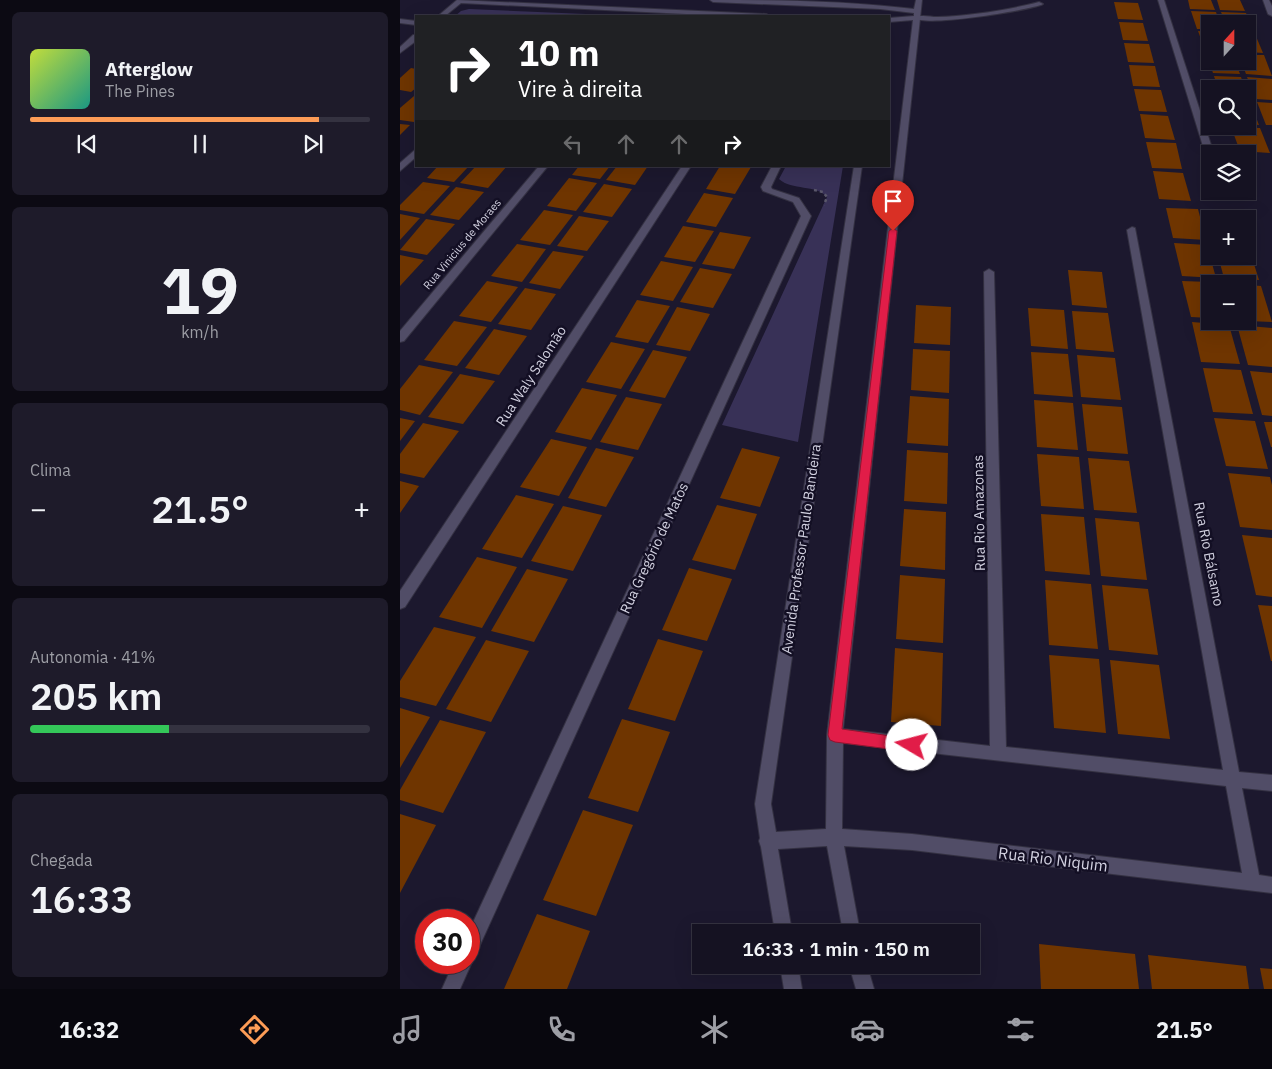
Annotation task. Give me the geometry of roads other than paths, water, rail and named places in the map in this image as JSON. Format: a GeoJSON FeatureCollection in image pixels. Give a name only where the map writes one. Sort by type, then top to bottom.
{"type":"FeatureCollection","features":[{"type":"Feature","properties":{"kind":"street"},"geometry":{"type":"LineString","coordinates":[[442,15],[460,0],[742,15]]}},
{"type":"Feature","properties":{"kind":"street"},"geometry":{"type":"LineString","coordinates":[[644,11],[650,0]]}},
{"type":"Feature","properties":{"kind":"street"},"geometry":{"type":"LineString","coordinates":[[713,0],[881,4],[937,18],[1025,8],[1038,4]]}},
{"type":"Feature","properties":{"kind":"street"},"geometry":{"type":"LineString","coordinates":[[850,924],[834,837],[835,735],[919,0]]}},
{"type":"Feature","properties":{"kind":"street"},"geometry":{"type":"LineString","coordinates":[[1161,0],[1207,145]]}},
{"type":"Feature","properties":{"kind":"street"},"geometry":{"type":"LineString","coordinates":[[1266,0],[1272,14]]}},
{"type":"Feature","properties":{"kind":"street"},"geometry":{"type":"LineString","coordinates":[[890,20],[918,14]]}},
{"type":"Feature","properties":{"kind":"street"},"geometry":{"type":"LineString","coordinates":[[400,21],[415,23]]}},
{"type":"Feature","properties":{"kind":"street"},"geometry":{"type":"LineString","coordinates":[[400,51],[415,38]]}},
{"type":"Feature","properties":{"kind":"street"},"geometry":{"type":"LineString","coordinates":[[400,168],[415,153]]}},
{"type":"Feature","properties":{"kind":"street","name":"Rua Vinicius de Moraes"},"geometry":{"type":"LineString","coordinates":[[400,338],[543,167]]}},
{"type":"Feature","properties":{"kind":"street","name":"Rua Waly Salomão"},"geometry":{"type":"LineString","coordinates":[[400,603],[686,167]]}},
{"type":"Feature","properties":{"kind":"street","name":"Rua Gregório de Matos"},"geometry":{"type":"LineString","coordinates":[[480,926],[806,216],[796,200],[768,191],[766,187],[776,167]]}},
{"type":"Feature","properties":{"kind":"street","name":"Avenida Professor Paulo Bandeira"},"geometry":{"type":"LineString","coordinates":[[783,924],[763,804],[858,167]]}},
{"type":"Feature","properties":{"kind":"street","name":"Rua Rio Bálsamo"},"geometry":{"type":"LineString","coordinates":[[1132,230],[1252,883]]}},
{"type":"Feature","properties":{"kind":"street","name":"Rua Rio Amazonas"},"geometry":{"type":"LineString","coordinates":[[989,272],[998,754]]}},
{"type":"Feature","properties":{"kind":"street"},"geometry":{"type":"LineString","coordinates":[[835,735],[1272,783]]}},
{"type":"Feature","properties":{"kind":"street","name":"Rua Rio Niquim"},"geometry":{"type":"LineString","coordinates":[[768,841],[834,837],[912,842],[1272,885]]}},
{"type":"Feature","properties":{"kind":"street"},"geometry":{"type":"LineString","coordinates":[[451,989],[458,974]]}},
{"type":"Feature","properties":{"kind":"street"},"geometry":{"type":"LineString","coordinates":[[790,974],[793,989]]}},
{"type":"Feature","properties":{"kind":"street"},"geometry":{"type":"LineString","coordinates":[[861,974],[865,989]]}}]}
